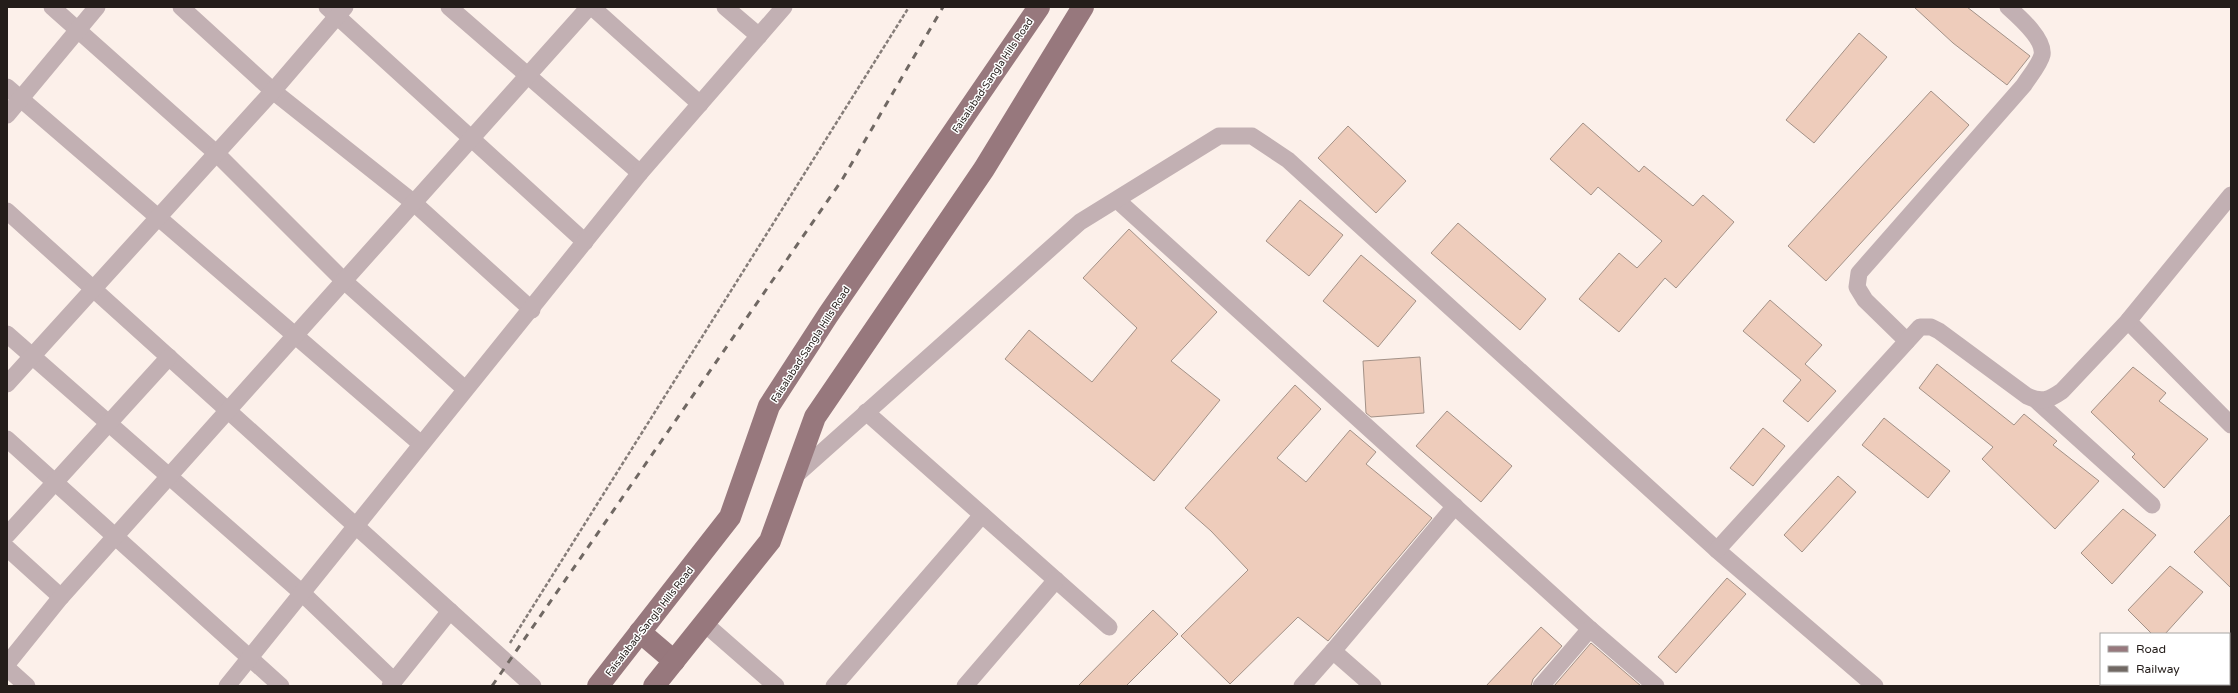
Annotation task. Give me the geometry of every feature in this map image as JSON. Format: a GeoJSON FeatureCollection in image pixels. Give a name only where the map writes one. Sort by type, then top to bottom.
{"type":"FeatureCollection","features":[{"type":"Feature","properties":{"kind":"main road","name":"Faisalabad-Sangla Hills Road"},"geometry":{"type":"LineString","coordinates":[[598,686],[730,517],[769,406],[828,315],[1039,7]]}},
{"type":"Feature","properties":{"kind":"main road"},"geometry":{"type":"LineString","coordinates":[[654,686],[770,541],[815,417],[984,169],[1082,7]]}},
{"type":"Feature","properties":{"kind":"main road"},"geometry":{"type":"LineString","coordinates":[[640,632],[674,661]]}},
{"type":"Feature","properties":{"kind":"street"},"geometry":{"type":"LineString","coordinates":[[52,7],[76,30],[216,153],[343,280],[465,389]]}},
{"type":"Feature","properties":{"kind":"street"},"geometry":{"type":"LineString","coordinates":[[7,115],[76,30],[97,7]]}},
{"type":"Feature","properties":{"kind":"street"},"geometry":{"type":"LineString","coordinates":[[181,7],[273,91],[414,203],[532,310]]}},
{"type":"Feature","properties":{"kind":"street"},"geometry":{"type":"LineString","coordinates":[[449,7],[640,173]]}},
{"type":"Feature","properties":{"kind":"street"},"geometry":{"type":"LineString","coordinates":[[7,664],[61,597],[343,280],[414,203],[589,7]]}},
{"type":"Feature","properties":{"kind":"street"},"geometry":{"type":"LineString","coordinates":[[592,7],[700,104]]}},
{"type":"Feature","properties":{"kind":"street"},"geometry":{"type":"LineString","coordinates":[[725,7],[759,36]]}},
{"type":"Feature","properties":{"kind":"street"},"geometry":{"type":"LineString","coordinates":[[227,686],[465,389],[532,310],[640,173],[784,7]]}},
{"type":"Feature","properties":{"kind":"street"},"geometry":{"type":"LineString","coordinates":[[1907,341],[1864,300],[1857,287],[1859,273],[2024,85],[2042,55],[2041,44],[2023,21],[2008,7]]}},
{"type":"Feature","properties":{"kind":"street"},"geometry":{"type":"LineString","coordinates":[[7,384],[273,91],[336,10],[471,139],[585,242]]}},
{"type":"Feature","properties":{"kind":"street"},"geometry":{"type":"LineString","coordinates":[[7,87],[421,444]]}},
{"type":"Feature","properties":{"kind":"street"},"geometry":{"type":"LineString","coordinates":[[794,477],[1080,222],[1219,136],[1252,136],[1288,160],[1717,550],[1875,686]]}},
{"type":"Feature","properties":{"kind":"street"},"geometry":{"type":"LineString","coordinates":[[2037,401],[2049,400],[2062,391],[2128,321],[2231,195]]}},
{"type":"Feature","properties":{"kind":"street"},"geometry":{"type":"LineString","coordinates":[[1117,200],[1590,629],[1656,686]]}},
{"type":"Feature","properties":{"kind":"street"},"geometry":{"type":"LineString","coordinates":[[7,211],[533,686]]}},
{"type":"Feature","properties":{"kind":"street"},"geometry":{"type":"LineString","coordinates":[[2128,321],[2231,425]]}},
{"type":"Feature","properties":{"kind":"street"},"geometry":{"type":"LineString","coordinates":[[1717,550],[1920,327],[1931,327],[1939,331],[2027,396],[2037,401],[2152,505]]}},
{"type":"Feature","properties":{"kind":"street"},"geometry":{"type":"LineString","coordinates":[[7,334],[302,593],[392,684],[450,611]]}},
{"type":"Feature","properties":{"kind":"street"},"geometry":{"type":"LineString","coordinates":[[7,534],[169,357]]}},
{"type":"Feature","properties":{"kind":"street"},"geometry":{"type":"LineString","coordinates":[[866,412],[1109,627]]}},
{"type":"Feature","properties":{"kind":"street"},"geometry":{"type":"LineString","coordinates":[[7,439],[281,686]]}},
{"type":"Feature","properties":{"kind":"street"},"geometry":{"type":"LineString","coordinates":[[1302,686],[1455,506]]}},
{"type":"Feature","properties":{"kind":"street"},"geometry":{"type":"LineString","coordinates":[[834,686],[982,515]]}},
{"type":"Feature","properties":{"kind":"street"},"geometry":{"type":"LineString","coordinates":[[7,548],[61,597]]}},
{"type":"Feature","properties":{"kind":"street"},"geometry":{"type":"LineString","coordinates":[[965,686],[1056,580]]}},
{"type":"Feature","properties":{"kind":"street"},"geometry":{"type":"LineString","coordinates":[[704,623],[776,686]]}},
{"type":"Feature","properties":{"kind":"street"},"geometry":{"type":"LineString","coordinates":[[1541,686],[1590,629]]}},
{"type":"Feature","properties":{"kind":"street"},"geometry":{"type":"LineString","coordinates":[[1333,651],[1373,686]]}},
{"type":"Feature","properties":{"kind":"street"},"geometry":{"type":"LineString","coordinates":[[7,668],[27,686]]}},
{"type":"Feature","properties":{"kind":"path"},"geometry":{"type":"LineString","coordinates":[[501,657],[909,7]]}},
{"type":"Feature","properties":{"kind":"building"},"geometry":{"type":"Polygon","coordinates":[[[1914,7],[1967,7],[2030,56],[2007,85],[1953,43],[1914,7]]]}},
{"type":"Feature","properties":{"kind":"building"},"geometry":{"type":"Polygon","coordinates":[[[1859,33],[1887,57],[1814,143],[1786,120],[1859,33]]]}},
{"type":"Feature","properties":{"kind":"building"},"geometry":{"type":"Polygon","coordinates":[[[1931,91],[1969,125],[1826,281],[1788,246],[1931,91]]]}},
{"type":"Feature","properties":{"kind":"building"},"geometry":{"type":"Polygon","coordinates":[[[1583,123],[1639,172],[1644,166],[1693,206],[1703,195],[1734,222],[1676,288],[1665,278],[1619,332],[1579,299],[1619,253],[1637,268],[1662,241],[1598,187],[1591,195],[1550,159],[1583,123]]]}},
{"type":"Feature","properties":{"kind":"building"},"geometry":{"type":"Polygon","coordinates":[[[1348,126],[1406,181],[1376,213],[1318,158],[1348,126]]]}},
{"type":"Feature","properties":{"kind":"building"},"geometry":{"type":"Polygon","coordinates":[[[1300,200],[1343,235],[1309,276],[1266,241],[1300,200]]]}},
{"type":"Feature","properties":{"kind":"building"},"geometry":{"type":"Polygon","coordinates":[[[1458,223],[1546,299],[1520,330],[1431,253],[1458,223]]]}},
{"type":"Feature","properties":{"kind":"building"},"geometry":{"type":"Polygon","coordinates":[[[1129,229],[1217,312],[1171,361],[1220,400],[1154,481],[1005,359],[1029,330],[1092,382],[1137,328],[1083,278],[1129,229]]]}},
{"type":"Feature","properties":{"kind":"building"},"geometry":{"type":"Polygon","coordinates":[[[1361,255],[1416,301],[1378,347],[1323,301],[1361,255]]]}},
{"type":"Feature","properties":{"kind":"building"},"geometry":{"type":"Polygon","coordinates":[[[1770,300],[1822,345],[1805,364],[1836,391],[1808,422],[1783,401],[1801,380],[1743,331],[1770,300]]]}},
{"type":"Feature","properties":{"kind":"building"},"geometry":{"type":"Polygon","coordinates":[[[1420,357],[1424,413],[1371,417],[1366,413],[1363,361],[1420,357]]]}},
{"type":"Feature","properties":{"kind":"building"},"geometry":{"type":"Polygon","coordinates":[[[1937,364],[2014,425],[2024,414],[2057,441],[2053,445],[2099,481],[2055,529],[1982,459],[1993,447],[1919,388],[1937,364]]]}},
{"type":"Feature","properties":{"kind":"building"},"geometry":{"type":"Polygon","coordinates":[[[2133,367],[2166,393],[2159,401],[2208,439],[2164,488],[2132,457],[2135,454],[2091,412],[2133,367]]]}},
{"type":"Feature","properties":{"kind":"building"},"geometry":{"type":"Polygon","coordinates":[[[1295,385],[1321,409],[1277,458],[1306,482],[1350,430],[1376,452],[1366,464],[1432,518],[1328,641],[1298,617],[1230,684],[1181,636],[1248,570],[1211,531],[1185,508],[1295,385]]]}},
{"type":"Feature","properties":{"kind":"building"},"geometry":{"type":"Polygon","coordinates":[[[1447,411],[1512,466],[1481,502],[1416,446],[1447,411]]]}},
{"type":"Feature","properties":{"kind":"building"},"geometry":{"type":"Polygon","coordinates":[[[1884,418],[1950,471],[1928,498],[1862,445],[1884,418]]]}},
{"type":"Feature","properties":{"kind":"building"},"geometry":{"type":"Polygon","coordinates":[[[1763,428],[1785,446],[1753,486],[1730,468],[1763,428]]]}},
{"type":"Feature","properties":{"kind":"building"},"geometry":{"type":"Polygon","coordinates":[[[1838,476],[1856,492],[1802,552],[1784,535],[1838,476]]]}},
{"type":"Feature","properties":{"kind":"building"},"geometry":{"type":"Polygon","coordinates":[[[2123,509],[2156,535],[2112,584],[2081,553],[2123,509]]]}},
{"type":"Feature","properties":{"kind":"building"},"geometry":{"type":"Polygon","coordinates":[[[2231,514],[2231,588],[2194,552],[2231,514]]]}},
{"type":"Feature","properties":{"kind":"building"},"geometry":{"type":"Polygon","coordinates":[[[2170,566],[2203,592],[2166,633],[2151,633],[2128,610],[2170,566]]]}},
{"type":"Feature","properties":{"kind":"building"},"geometry":{"type":"Polygon","coordinates":[[[1727,578],[1746,594],[1676,673],[1658,657],[1727,578]]]}},
{"type":"Feature","properties":{"kind":"building"},"geometry":{"type":"Polygon","coordinates":[[[1153,610],[1178,634],[1126,686],[1078,686],[1153,610]]]}},
{"type":"Feature","properties":{"kind":"building"},"geometry":{"type":"Polygon","coordinates":[[[1541,627],[1562,646],[1533,679],[1531,686],[1486,686],[1541,627]]]}},
{"type":"Feature","properties":{"kind":"building"},"geometry":{"type":"Polygon","coordinates":[[[1591,643],[1641,686],[1554,686],[1591,643]]]}},
{"type":"Feature","properties":{"kind":"railway"},"geometry":{"type":"LineString","coordinates":[[492,686],[842,180],[943,7]]}}]}
